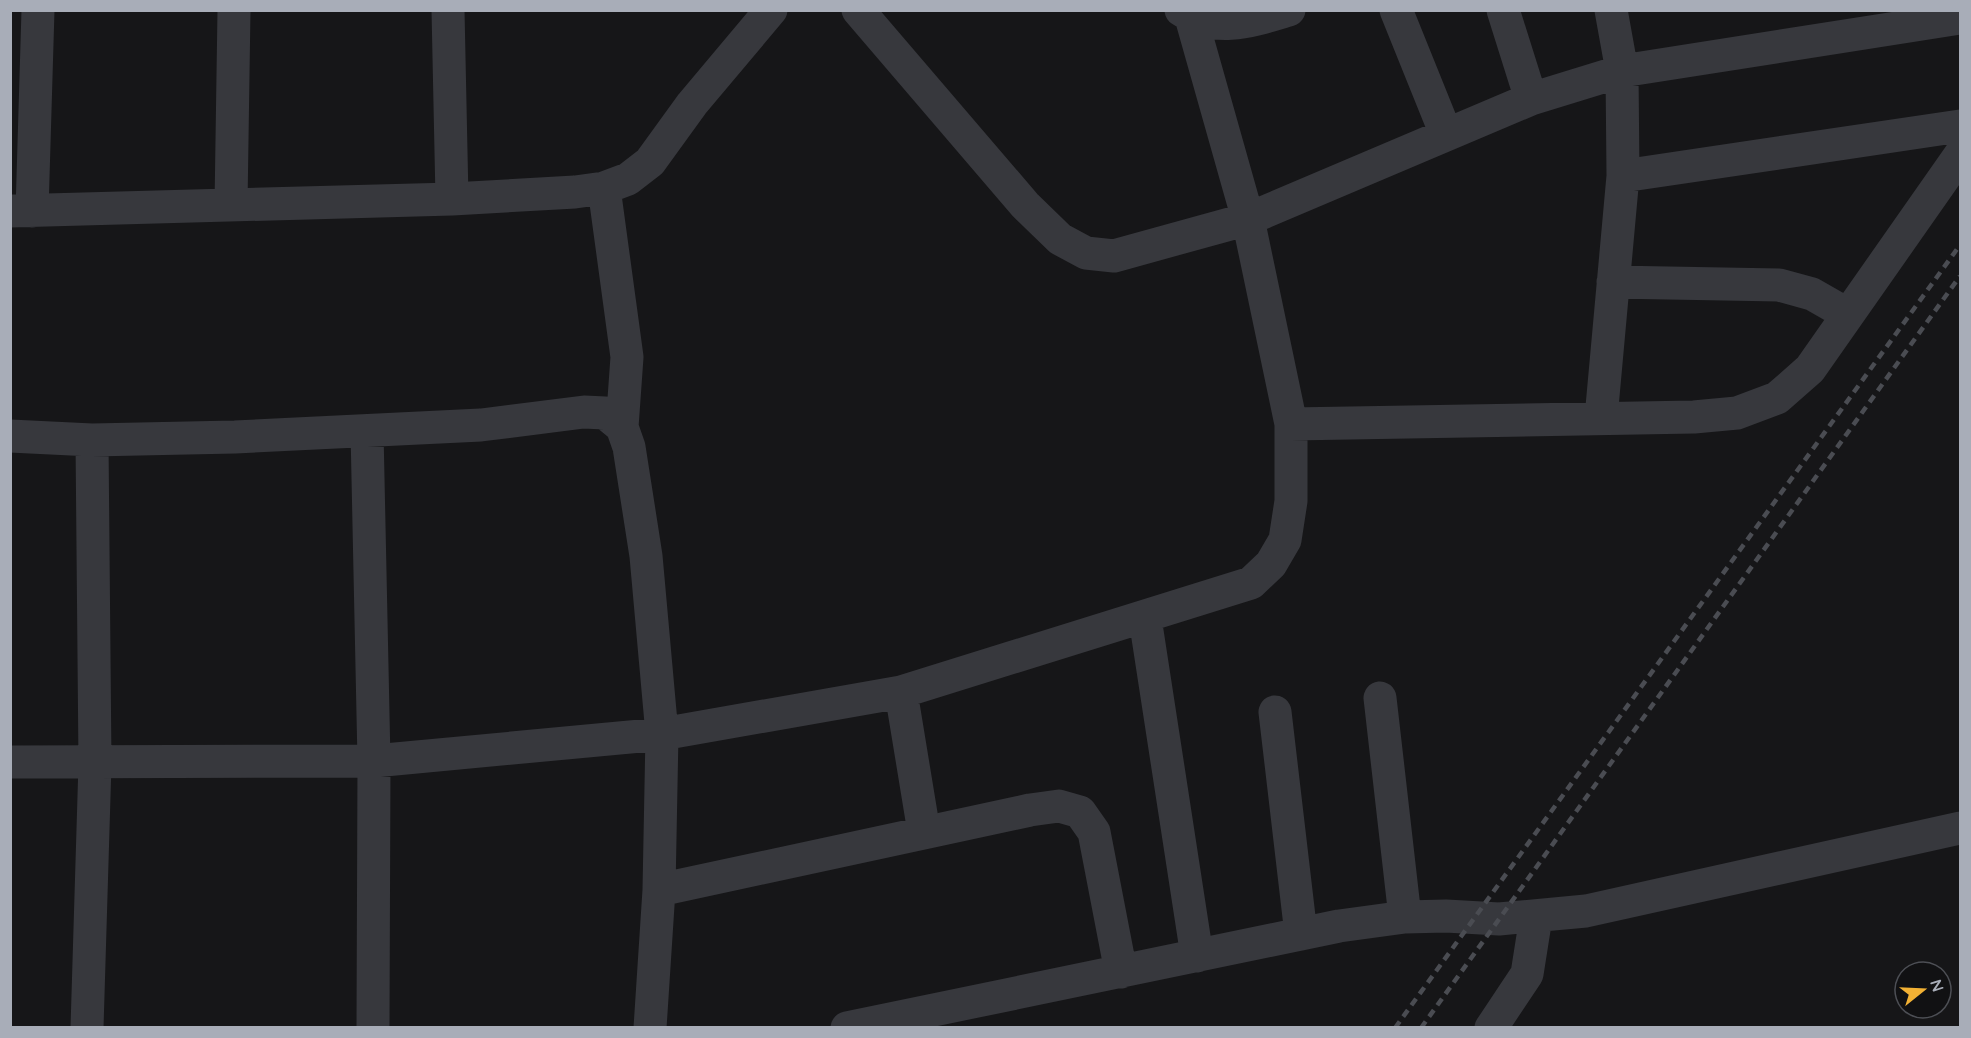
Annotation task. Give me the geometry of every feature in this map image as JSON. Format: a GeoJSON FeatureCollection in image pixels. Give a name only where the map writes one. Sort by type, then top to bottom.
{"type":"FeatureCollection","features":[{"type":"Feature","properties":{"kind":"street"},"geometry":{"type":"LineString","coordinates":[[38,10],[21,211],[453,199],[575,192],[604,188],[628,179],[650,162],[692,104],[771,10]]}},
{"type":"Feature","properties":{"kind":"street"},"geometry":{"type":"LineString","coordinates":[[231,205],[234,10]]}},
{"type":"Feature","properties":{"kind":"street"},"geometry":{"type":"LineString","coordinates":[[448,10],[453,199]]}},
{"type":"Feature","properties":{"kind":"street"},"geometry":{"type":"LineString","coordinates":[[858,10],[1025,205],[1060,239],[1086,253],[1114,256],[1248,219],[1531,99],[1622,71],[1940,17]]}},
{"type":"Feature","properties":{"kind":"street"},"geometry":{"type":"LineString","coordinates":[[1186,12],[1217,25],[1246,23],[1289,10]]}},
{"type":"Feature","properties":{"kind":"street"},"geometry":{"type":"LineString","coordinates":[[1395,10],[1446,134]]}},
{"type":"Feature","properties":{"kind":"street"},"geometry":{"type":"LineString","coordinates":[[1503,10],[1531,99]]}},
{"type":"Feature","properties":{"kind":"street"},"geometry":{"type":"LineString","coordinates":[[1601,418],[1623,176],[1622,71],[1611,10]]}},
{"type":"Feature","properties":{"kind":"street"},"geometry":{"type":"LineString","coordinates":[[10,762],[374,760],[662,734],[901,692],[1251,584],[1271,564],[1285,540],[1291,501],[1291,424],[1248,219],[1186,12]]}},
{"type":"Feature","properties":{"kind":"street"},"geometry":{"type":"LineString","coordinates":[[1623,176],[1960,126]]}},
{"type":"Feature","properties":{"kind":"street"},"geometry":{"type":"LineString","coordinates":[[1291,424],[1737,414],[1777,398],[1810,369],[1960,155]]}},
{"type":"Feature","properties":{"kind":"street"},"geometry":{"type":"LineString","coordinates":[[604,188],[627,357],[622,427],[629,447],[646,556],[662,734],[659,890],[650,1028]]}},
{"type":"Feature","properties":{"kind":"street"},"geometry":{"type":"LineString","coordinates":[[1613,282],[1779,285],[1812,294],[1847,314]]}},
{"type":"Feature","properties":{"kind":"street"},"geometry":{"type":"LineString","coordinates":[[10,436],[92,440],[367,431],[482,425],[584,412],[605,412],[622,427]]}},
{"type":"Feature","properties":{"kind":"street"},"geometry":{"type":"LineString","coordinates":[[367,431],[374,760],[373,1028]]}},
{"type":"Feature","properties":{"kind":"street"},"geometry":{"type":"LineString","coordinates":[[87,1028],[95,763],[92,440]]}},
{"type":"Feature","properties":{"kind":"street"},"geometry":{"type":"LineString","coordinates":[[1146,618],[1197,956]]}},
{"type":"Feature","properties":{"kind":"street"},"geometry":{"type":"LineString","coordinates":[[901,692],[924,832]]}},
{"type":"Feature","properties":{"kind":"street"},"geometry":{"type":"LineString","coordinates":[[1380,698],[1405,917]]}},
{"type":"Feature","properties":{"kind":"street"},"geometry":{"type":"LineString","coordinates":[[1275,712],[1301,934]]}},
{"type":"Feature","properties":{"kind":"street"},"geometry":{"type":"LineString","coordinates":[[659,890],[924,832],[1059,806],[1080,812],[1094,832],[1121,972]]}},
{"type":"Feature","properties":{"kind":"street"},"geometry":{"type":"LineString","coordinates":[[847,1028],[1301,934],[1405,917],[1536,917],[1586,911],[1960,828]]}},
{"type":"Feature","properties":{"kind":"street"},"geometry":{"type":"LineString","coordinates":[[1491,1028],[1527,974],[1536,917]]}},
{"type":"Feature","properties":{"kind":"railway"},"geometry":{"type":"LineString","coordinates":[[1395,1028],[1960,245]]}},
{"type":"Feature","properties":{"kind":"railway"},"geometry":{"type":"LineString","coordinates":[[1421,1028],[1960,276]]}}]}
